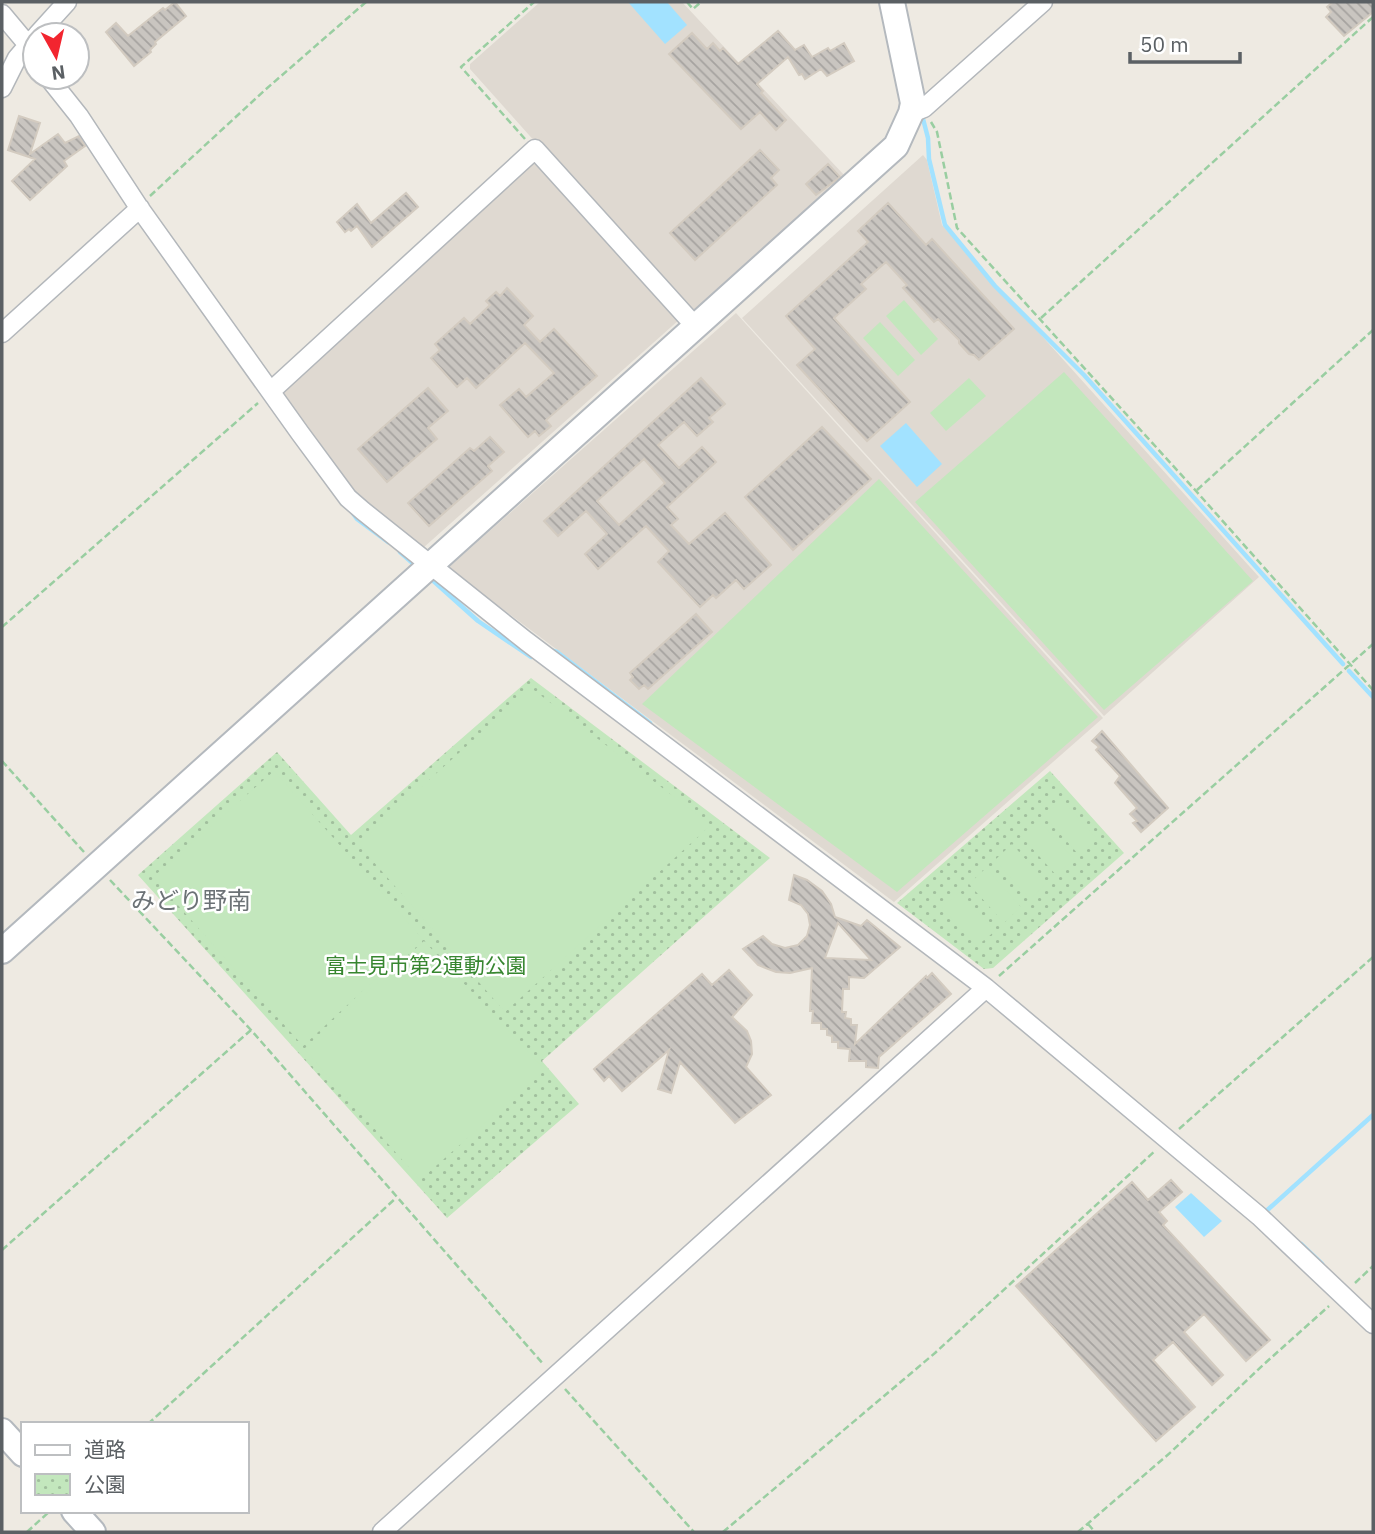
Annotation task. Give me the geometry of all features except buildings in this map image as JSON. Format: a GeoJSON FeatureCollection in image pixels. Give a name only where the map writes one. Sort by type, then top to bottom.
{"type":"FeatureCollection","features":[{"type":"Feature","properties":{"kind":"street"},"geometry":{"type":"LineString","coordinates":[[52,21],[67,2]]}},
{"type":"Feature","properties":{"kind":"street"},"geometry":{"type":"LineString","coordinates":[[892,2],[912,103],[918,111]]}},
{"type":"Feature","properties":{"kind":"street"},"geometry":{"type":"LineString","coordinates":[[2,951],[881,161],[896,146],[918,111],[1043,2]]}},
{"type":"Feature","properties":{"kind":"street"},"geometry":{"type":"LineString","coordinates":[[2,14],[21,31]]}},
{"type":"Feature","properties":{"kind":"street"},"geometry":{"type":"LineString","coordinates":[[2,88],[21,54]]}},
{"type":"Feature","properties":{"kind":"street"},"geometry":{"type":"LineString","coordinates":[[59,91],[348,498],[526,641],[986,988],[1259,1216],[1373,1324]]}},
{"type":"Feature","properties":{"kind":"street"},"geometry":{"type":"LineString","coordinates":[[271,391],[535,149],[695,326]]}},
{"type":"Feature","properties":{"kind":"street"},"geometry":{"type":"LineString","coordinates":[[2,333],[139,207]]}},
{"type":"Feature","properties":{"kind":"street"},"geometry":{"type":"LineString","coordinates":[[382,1532],[986,988]]}},
{"type":"Feature","properties":{"kind":"street"},"geometry":{"type":"LineString","coordinates":[[2,1431],[21,1452]]}},
{"type":"Feature","properties":{"kind":"street"},"geometry":{"type":"LineString","coordinates":[[76,1513],[93,1532]]}},
{"type":"Feature","properties":{"kind":"path"},"geometry":{"type":"LineString","coordinates":[[139,207],[265,90],[366,2]]}},
{"type":"Feature","properties":{"kind":"path"},"geometry":{"type":"LineString","coordinates":[[534,2],[461,67],[535,149]]}},
{"type":"Feature","properties":{"kind":"path"},"geometry":{"type":"LineString","coordinates":[[687,2],[693,9],[701,2]]}},
{"type":"Feature","properties":{"kind":"path"},"geometry":{"type":"LineString","coordinates":[[1041,318],[1373,17]]}},
{"type":"Feature","properties":{"kind":"path"},"geometry":{"type":"LineString","coordinates":[[918,111],[937,132],[957,228],[1041,318],[1373,690]]}},
{"type":"Feature","properties":{"kind":"path"},"geometry":{"type":"LineString","coordinates":[[1196,491],[1373,330]]}},
{"type":"Feature","properties":{"kind":"path"},"geometry":{"type":"LineString","coordinates":[[2,627],[271,391]]}},
{"type":"Feature","properties":{"kind":"path"},"geometry":{"type":"LineString","coordinates":[[986,988],[1373,644]]}},
{"type":"Feature","properties":{"kind":"path"},"geometry":{"type":"LineString","coordinates":[[2,761],[97,867],[251,1030],[555,1378],[694,1532]]}},
{"type":"Feature","properties":{"kind":"path"},"geometry":{"type":"LineString","coordinates":[[723,1532],[935,1353],[1168,1138],[1373,957]]}},
{"type":"Feature","properties":{"kind":"path"},"geometry":{"type":"LineString","coordinates":[[2,1250],[251,1030]]}},
{"type":"Feature","properties":{"kind":"path"},"geometry":{"type":"LineString","coordinates":[[150,1422],[397,1198]]}},
{"type":"Feature","properties":{"kind":"path"},"geometry":{"type":"LineString","coordinates":[[1079,1532],[1171,1452],[1373,1266]]}},
{"type":"Feature","properties":{"kind":"path"},"geometry":{"type":"LineString","coordinates":[[26,1532],[48,1513]]}},
{"type":"Feature","properties":{"kind":"path"},"geometry":{"type":"LineString","coordinates":[[1088,1524],[1095,1532]]}},
{"type":"Feature","properties":{"kind":"shaded area"},"geometry":{"type":"Polygon","coordinates":[[[540,2],[682,2],[844,175],[693,312],[687,312],[470,69],[470,64],[540,2]]]}},
{"type":"Feature","properties":{"kind":"shaded area"},"geometry":{"type":"Polygon","coordinates":[[[923,155],[927,160],[942,225],[1259,577],[1104,716],[742,318],[923,155]]]}},
{"type":"Feature","properties":{"kind":"shaded area"},"geometry":{"type":"Polygon","coordinates":[[[535,156],[680,319],[423,548],[375,511],[355,491],[279,390],[535,156]]]}},
{"type":"Feature","properties":{"kind":"shaded area"},"geometry":{"type":"Polygon","coordinates":[[[736,313],[1103,718],[894,902],[448,568],[736,313]]]}},
{"type":"Feature","properties":{"kind":"green space"},"geometry":{"type":"Polygon","coordinates":[[[904,300],[938,339],[921,355],[886,316],[904,300]]]}},
{"type":"Feature","properties":{"kind":"green space"},"geometry":{"type":"Polygon","coordinates":[[[880,322],[915,360],[898,376],[863,338],[880,322]]]}},
{"type":"Feature","properties":{"kind":"green space"},"geometry":{"type":"Polygon","coordinates":[[[1064,372],[1253,581],[1104,710],[915,502],[1064,372]]]}},
{"type":"Feature","properties":{"kind":"green space"},"geometry":{"type":"Polygon","coordinates":[[[969,378],[986,396],[946,431],[930,413],[969,378]]]}},
{"type":"Feature","properties":{"kind":"green space"},"geometry":{"type":"Polygon","coordinates":[[[879,479],[1098,717],[897,892],[642,704],[879,479]]]}},
{"type":"Feature","properties":{"kind":"green space","name":"富士見市第2運動公園"},"geometry":{"type":"Polygon","coordinates":[[[531,678],[770,858],[542,1061],[579,1104],[447,1218],[138,875],[277,752],[351,835],[531,678]]]}},
{"type":"Feature","properties":{"kind":"green space"},"geometry":{"type":"Polygon","coordinates":[[[531,688],[711,825],[505,1012],[358,844],[531,688]]]}},
{"type":"Feature","properties":{"kind":"green space"},"geometry":{"type":"Polygon","coordinates":[[[274,771],[421,937],[303,1046],[153,877],[274,771]]]}},
{"type":"Feature","properties":{"kind":"green space"},"geometry":{"type":"Polygon","coordinates":[[[1050,771],[1124,853],[993,968],[984,969],[897,903],[1050,771]]]}},
{"type":"Feature","properties":{"kind":"green space"},"geometry":{"type":"Polygon","coordinates":[[[1062,800],[1097,839],[1079,855],[1044,816],[1062,800]]]}},
{"type":"Feature","properties":{"kind":"green space"},"geometry":{"type":"Polygon","coordinates":[[[1039,821],[1074,859],[1056,875],[1021,836],[1039,821]]]}},
{"type":"Feature","properties":{"kind":"green space"},"geometry":{"type":"Polygon","coordinates":[[[1012,844],[1047,883],[1030,899],[995,860],[1012,844]]]}},
{"type":"Feature","properties":{"kind":"green space"},"geometry":{"type":"Polygon","coordinates":[[[986,868],[1021,907],[1004,923],[969,884],[986,868]]]}},
{"type":"Feature","properties":{"kind":"green space"},"geometry":{"type":"Polygon","coordinates":[[[960,892],[995,931],[977,946],[942,908],[960,892]]]}},
{"type":"Feature","properties":{"kind":"green space"},"geometry":{"type":"Polygon","coordinates":[[[424,941],[545,1070],[420,1180],[304,1049],[424,941]]]}},
{"type":"Feature","properties":{"kind":"water"},"geometry":{"type":"Polygon","coordinates":[[[628,2],[667,2],[687,25],[665,44],[628,2]]]}},
{"type":"Feature","properties":{"kind":"water"},"geometry":{"type":"Polygon","coordinates":[[[906,423],[942,464],[917,487],[880,446],[906,423]]]}},
{"type":"Feature","properties":{"kind":"water"},"geometry":{"type":"Polygon","coordinates":[[[1191,1193],[1222,1221],[1204,1237],[1175,1207],[1191,1193]]]}},
{"type":"Feature","properties":{"kind":"waterway"},"geometry":{"type":"LineString","coordinates":[[922,115],[928,138],[929,159],[945,225],[995,286],[1084,375],[1343,664]]}},
{"type":"Feature","properties":{"kind":"waterway"},"geometry":{"type":"LineString","coordinates":[[352,512],[357,519],[388,542]]}},
{"type":"Feature","properties":{"kind":"waterway"},"geometry":{"type":"LineString","coordinates":[[400,552],[417,567]]}},
{"type":"Feature","properties":{"kind":"waterway"},"geometry":{"type":"LineString","coordinates":[[429,577],[478,621],[531,657],[535,656]]}},
{"type":"Feature","properties":{"kind":"waterway"},"geometry":{"type":"LineString","coordinates":[[550,650],[557,652],[650,723]]}},
{"type":"Feature","properties":{"kind":"waterway"},"geometry":{"type":"LineString","coordinates":[[1349,671],[1373,697]]}},
{"type":"Feature","properties":{"kind":"waterway"},"geometry":{"type":"LineString","coordinates":[[1263,1214],[1373,1115]]}},
{"type":"Feature","properties":{"kind":"waterway"},"geometry":{"type":"LineString","coordinates":[[1301,1244],[1322,1264]]}},
{"type":"Feature","properties":{"kind":"district","name":"みどり野南"},"geometry":{"type":"Point","coordinates":[191,901]}}]}
